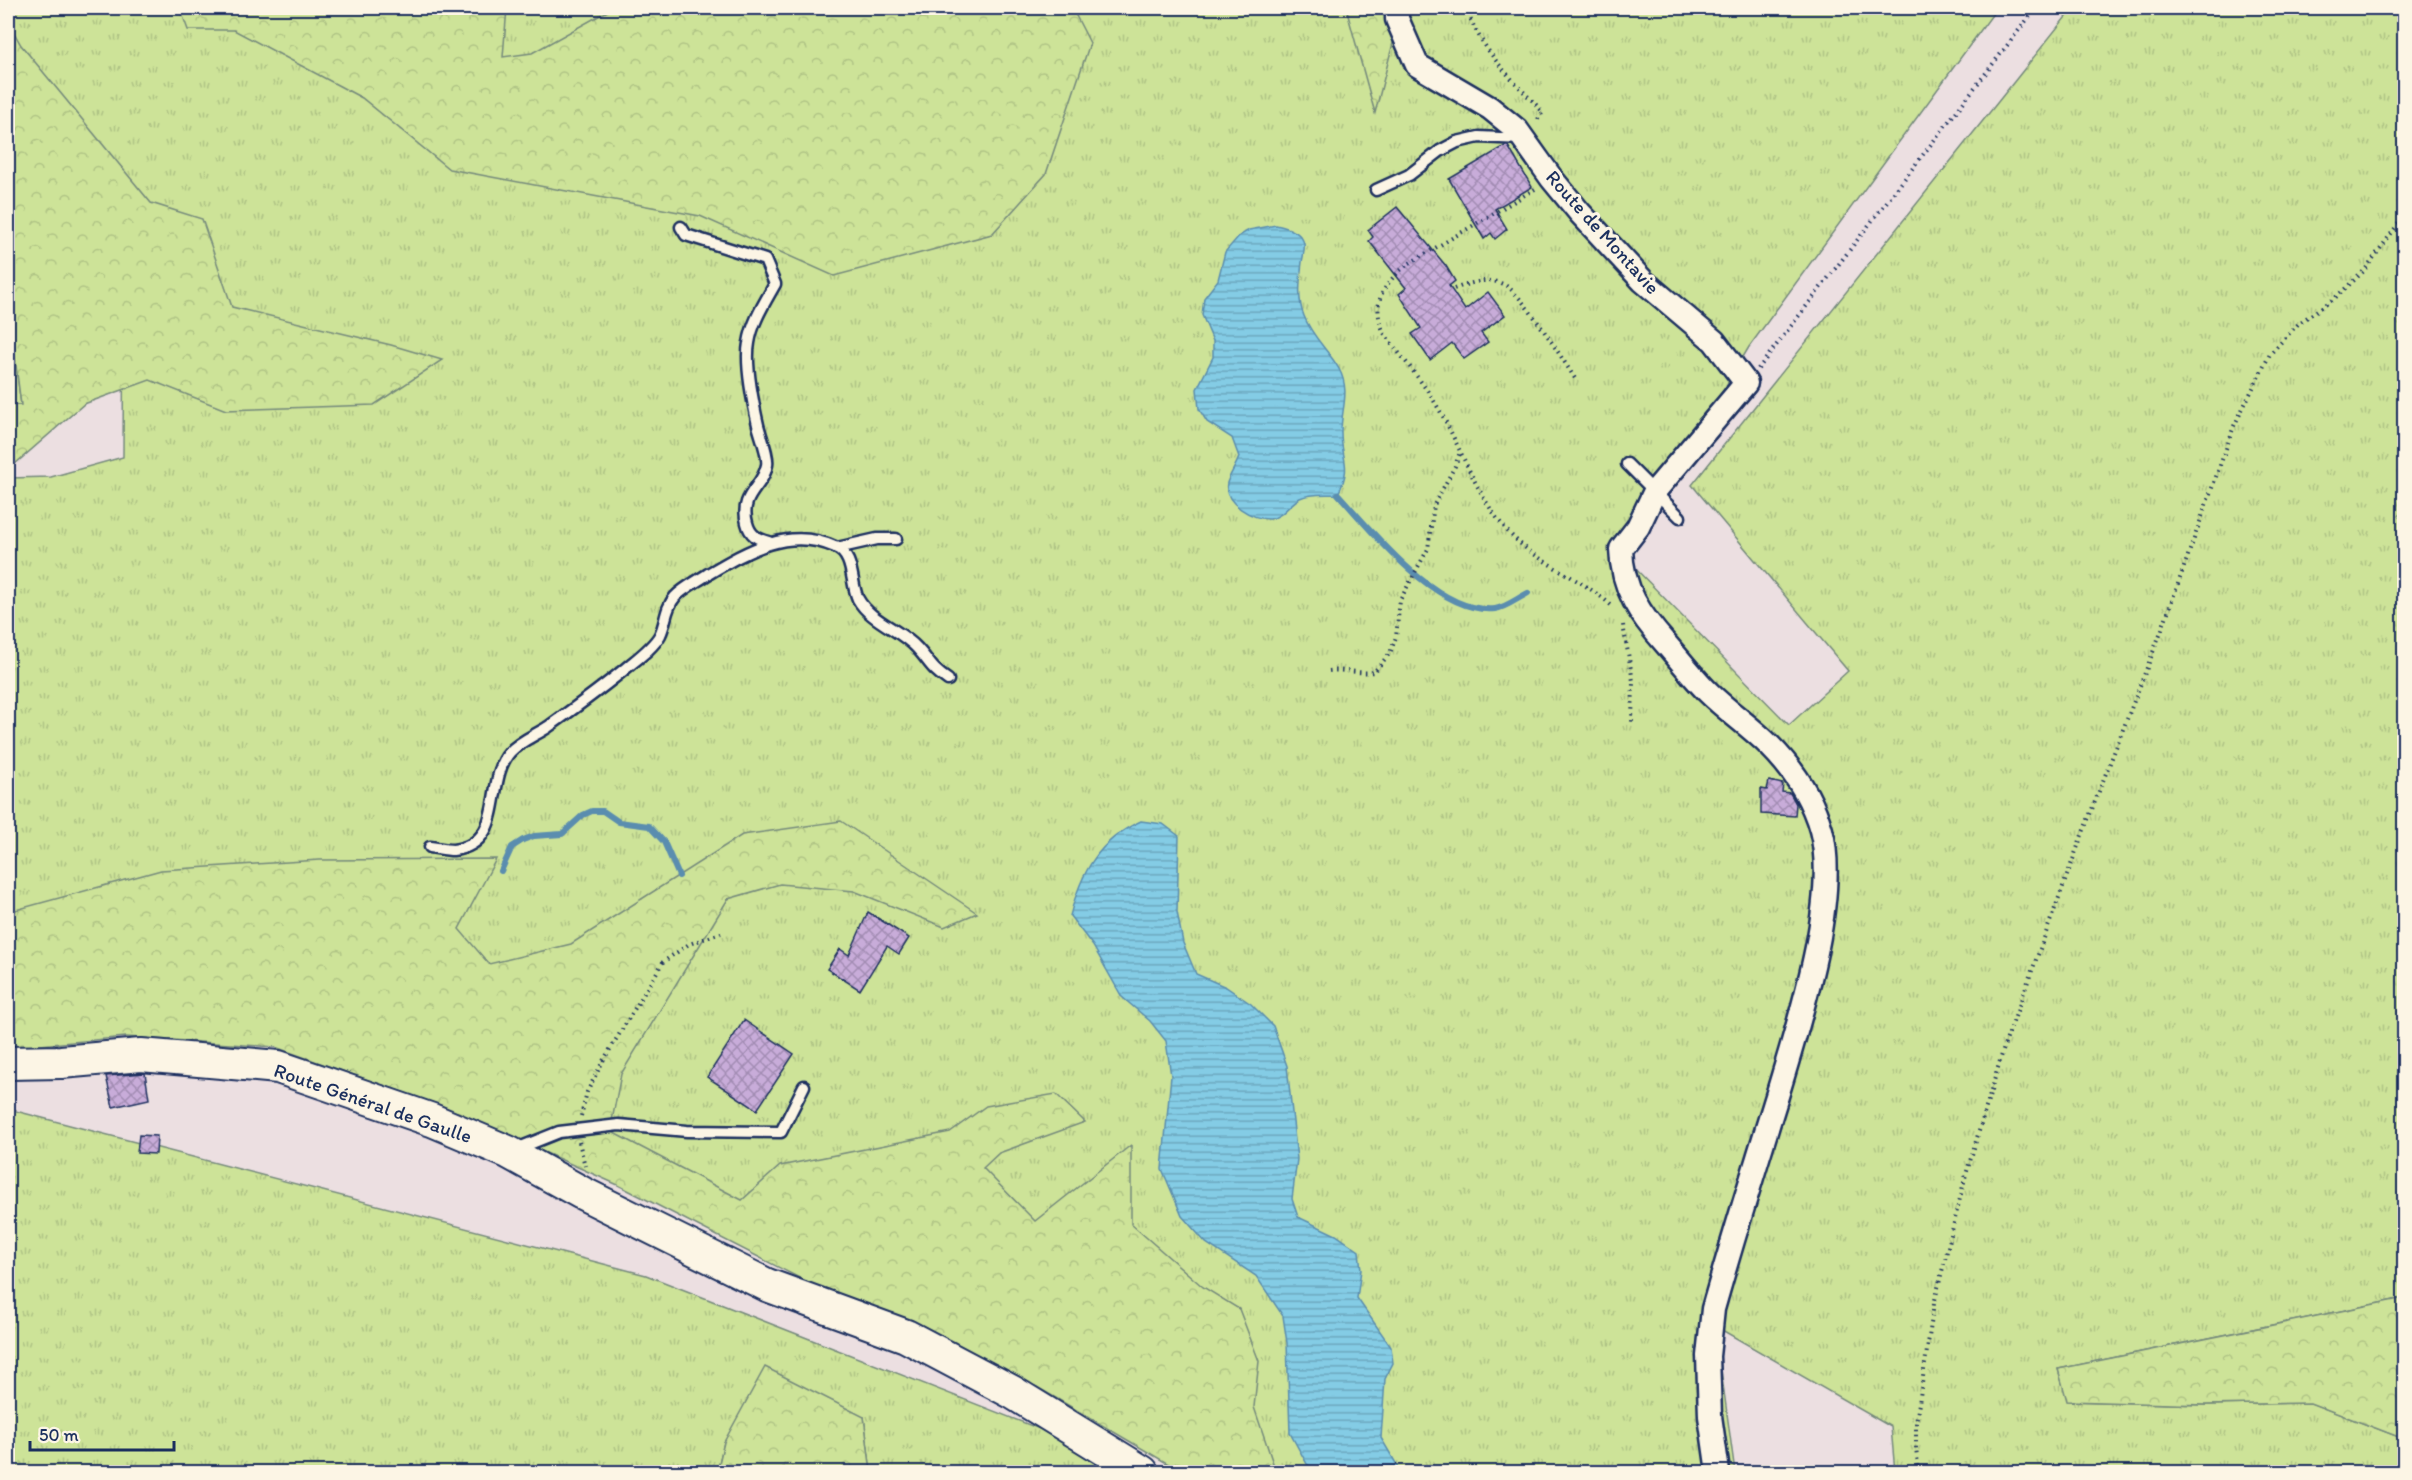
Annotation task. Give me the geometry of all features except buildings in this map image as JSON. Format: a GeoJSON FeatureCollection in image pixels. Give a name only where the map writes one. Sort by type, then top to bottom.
{"type":"FeatureCollection","features":[{"type":"Feature","properties":{"kind":"street","name":"Route de Montavie"},"geometry":{"type":"LineString","coordinates":[[1397,8],[1397,19],[1417,65],[1490,108],[1517,130],[1580,213],[1643,281],[1714,340],[1746,383]]}},
{"type":"Feature","properties":{"kind":"street"},"geometry":{"type":"LineString","coordinates":[[1718,1473],[1710,1416],[1708,1366],[1713,1309],[1800,1017],[1825,891],[1824,859],[1821,832],[1812,806],[1798,780],[1770,746],[1708,692],[1643,618],[1624,580],[1621,549],[1638,527],[1655,491],[1746,383]]}},
{"type":"Feature","properties":{"kind":"street","name":"Route Général de Gaulle"},"geometry":{"type":"LineString","coordinates":[[8,1063],[52,1062],[141,1054],[279,1067],[432,1120],[508,1152],[592,1198],[767,1285],[906,1336],[1012,1392],[1142,1473]]}},
{"type":"Feature","properties":{"kind":"lane"},"geometry":{"type":"LineString","coordinates":[[1376,190],[1408,175],[1456,142],[1479,137],[1524,140]]}},
{"type":"Feature","properties":{"kind":"lane"},"geometry":{"type":"LineString","coordinates":[[681,228],[686,235],[765,260],[775,284],[761,310],[749,343],[751,386],[767,464],[758,484],[749,494],[744,512],[748,529],[756,538],[772,543]]}},
{"type":"Feature","properties":{"kind":"lane"},"geometry":{"type":"LineString","coordinates":[[1627,464],[1680,517]]}},
{"type":"Feature","properties":{"kind":"lane"},"geometry":{"type":"LineString","coordinates":[[837,548],[877,539],[896,539]]}},
{"type":"Feature","properties":{"kind":"lane"},"geometry":{"type":"LineString","coordinates":[[430,848],[453,850],[474,843],[483,834],[491,818],[496,782],[502,762],[511,750],[547,728],[632,663],[660,635],[675,597],[760,545],[790,540],[815,541],[837,548],[849,559],[858,598],[866,610],[917,647],[932,669],[948,680]]}},
{"type":"Feature","properties":{"kind":"lane"},"geometry":{"type":"LineString","coordinates":[[508,1152],[559,1132],[619,1125],[687,1131],[781,1132],[804,1086]]}},
{"type":"Feature","properties":{"kind":"path"},"geometry":{"type":"LineString","coordinates":[[1746,383],[1911,173],[2036,8]]}},
{"type":"Feature","properties":{"kind":"path"},"geometry":{"type":"LineString","coordinates":[[1919,1473],[1916,1423],[1934,1304],[1965,1178],[2005,1044],[2162,629],[2234,426],[2270,354],[2299,323],[2335,298],[2364,271],[2404,216]]}},
{"type":"Feature","properties":{"kind":"path"},"geometry":{"type":"LineString","coordinates":[[1408,264],[1391,278],[1382,290],[1378,320],[1384,333],[1439,410],[1491,508],[1519,543],[1585,585],[1616,611]]}},
{"type":"Feature","properties":{"kind":"path"},"geometry":{"type":"LineString","coordinates":[[1454,289],[1472,282],[1488,280],[1505,284],[1518,296],[1576,380]]}},
{"type":"Feature","properties":{"kind":"path"},"geometry":{"type":"LineString","coordinates":[[1329,671],[1342,669],[1364,673],[1374,672],[1381,666],[1396,637],[1400,600],[1428,549],[1434,505],[1461,451]]}},
{"type":"Feature","properties":{"kind":"path"},"geometry":{"type":"LineString","coordinates":[[1620,619],[1630,655],[1633,681],[1632,723]]}},
{"type":"Feature","properties":{"kind":"path"},"geometry":{"type":"LineString","coordinates":[[592,1198],[578,1130],[587,1092],[663,962],[689,944],[721,933]]}},
{"type":"Feature","properties":{"kind":"green space"},"geometry":{"type":"Polygon","coordinates":[[[8,8],[1997,8],[1749,347],[1624,557],[1789,725],[1848,671],[1692,485],[2073,8],[2404,8],[2404,510],[2399,515],[2404,520],[2404,1298],[2058,1369],[2068,1401],[2205,1405],[2311,1403],[2404,1439],[2404,1472],[1895,1472],[1891,1427],[1715,1326],[1735,1472],[1192,1472],[980,1311],[293,1034],[8,994],[8,478],[51,477],[123,457],[124,269],[8,138],[8,8]]]}},
{"type":"Feature","properties":{"kind":"green space"},"geometry":{"type":"Polygon","coordinates":[[[180,8],[507,8],[503,57],[532,53],[613,8],[1072,8],[1090,43],[1046,174],[992,234],[834,276],[700,216],[449,169],[362,98],[234,30],[188,30],[180,8]]]}},
{"type":"Feature","properties":{"kind":"green space"},"geometry":{"type":"Polygon","coordinates":[[[1346,8],[1402,8],[1375,113],[1346,8]]]}},
{"type":"Feature","properties":{"kind":"green space"},"geometry":{"type":"Polygon","coordinates":[[[8,22],[21,45],[151,203],[202,219],[232,307],[391,345],[442,360],[374,405],[226,410],[150,380],[84,404],[8,470],[8,405],[21,405],[8,303],[8,22]]]}},
{"type":"Feature","properties":{"kind":"green space"},"geometry":{"type":"Polygon","coordinates":[[[8,303],[21,405],[8,405],[8,303]]]}},
{"type":"Feature","properties":{"kind":"green space"},"geometry":{"type":"Polygon","coordinates":[[[841,821],[977,913],[944,927],[854,891],[780,884],[728,899],[621,1074],[610,1131],[742,1200],[780,1166],[950,1132],[986,1106],[1056,1094],[1085,1122],[999,1153],[983,1168],[1035,1221],[1131,1145],[1131,1224],[1203,1287],[1239,1309],[1259,1361],[1254,1407],[1276,1472],[1182,1472],[1037,1387],[856,1307],[618,1185],[436,1104],[275,1047],[126,1037],[8,1048],[8,912],[161,870],[320,860],[496,859],[459,929],[489,964],[571,944],[742,835],[841,821]]]}},
{"type":"Feature","properties":{"kind":"green space"},"geometry":{"type":"Polygon","coordinates":[[[8,1109],[646,1275],[1073,1442],[1124,1472],[871,1472],[864,1417],[724,1442],[717,1472],[8,1472],[8,1109]]]}},
{"type":"Feature","properties":{"kind":"green space"},"geometry":{"type":"Polygon","coordinates":[[[2404,1298],[2404,1439],[2310,1403],[2205,1405],[2067,1401],[2058,1369],[2404,1298]]]}},
{"type":"Feature","properties":{"kind":"green space"},"geometry":{"type":"Polygon","coordinates":[[[765,1367],[864,1417],[871,1472],[717,1472],[724,1442],[765,1367]]]}},
{"type":"Feature","properties":{"kind":"water"},"geometry":{"type":"Polygon","coordinates":[[[1276,225],[1293,230],[1303,240],[1300,289],[1302,310],[1311,331],[1335,362],[1343,377],[1345,393],[1341,441],[1346,469],[1338,494],[1304,496],[1279,516],[1263,519],[1241,509],[1230,497],[1227,483],[1239,457],[1232,438],[1207,422],[1199,409],[1197,389],[1213,357],[1213,341],[1202,315],[1204,298],[1218,280],[1225,252],[1239,236],[1249,230],[1276,225]]]}},
{"type":"Feature","properties":{"kind":"water"},"geometry":{"type":"Polygon","coordinates":[[[1141,821],[1163,824],[1179,836],[1177,912],[1183,943],[1196,974],[1226,987],[1251,1004],[1273,1026],[1287,1066],[1297,1159],[1292,1199],[1298,1217],[1336,1235],[1359,1251],[1361,1270],[1357,1298],[1391,1347],[1393,1363],[1385,1379],[1381,1438],[1397,1465],[1398,1472],[1318,1472],[1307,1464],[1290,1433],[1287,1343],[1283,1316],[1256,1276],[1206,1243],[1182,1216],[1162,1169],[1171,1076],[1166,1041],[1150,1021],[1122,997],[1093,946],[1070,916],[1080,885],[1094,859],[1114,838],[1141,821]]]}},
{"type":"Feature","properties":{"kind":"waterway"},"geometry":{"type":"LineString","coordinates":[[1338,494],[1408,568],[1451,599],[1473,607],[1495,609],[1528,593]]}},
{"type":"Feature","properties":{"kind":"waterway"},"geometry":{"type":"LineString","coordinates":[[501,871],[512,847],[523,840],[534,836],[562,834],[583,815],[592,811],[603,811],[619,822],[649,826],[664,842],[679,876]]}}]}
